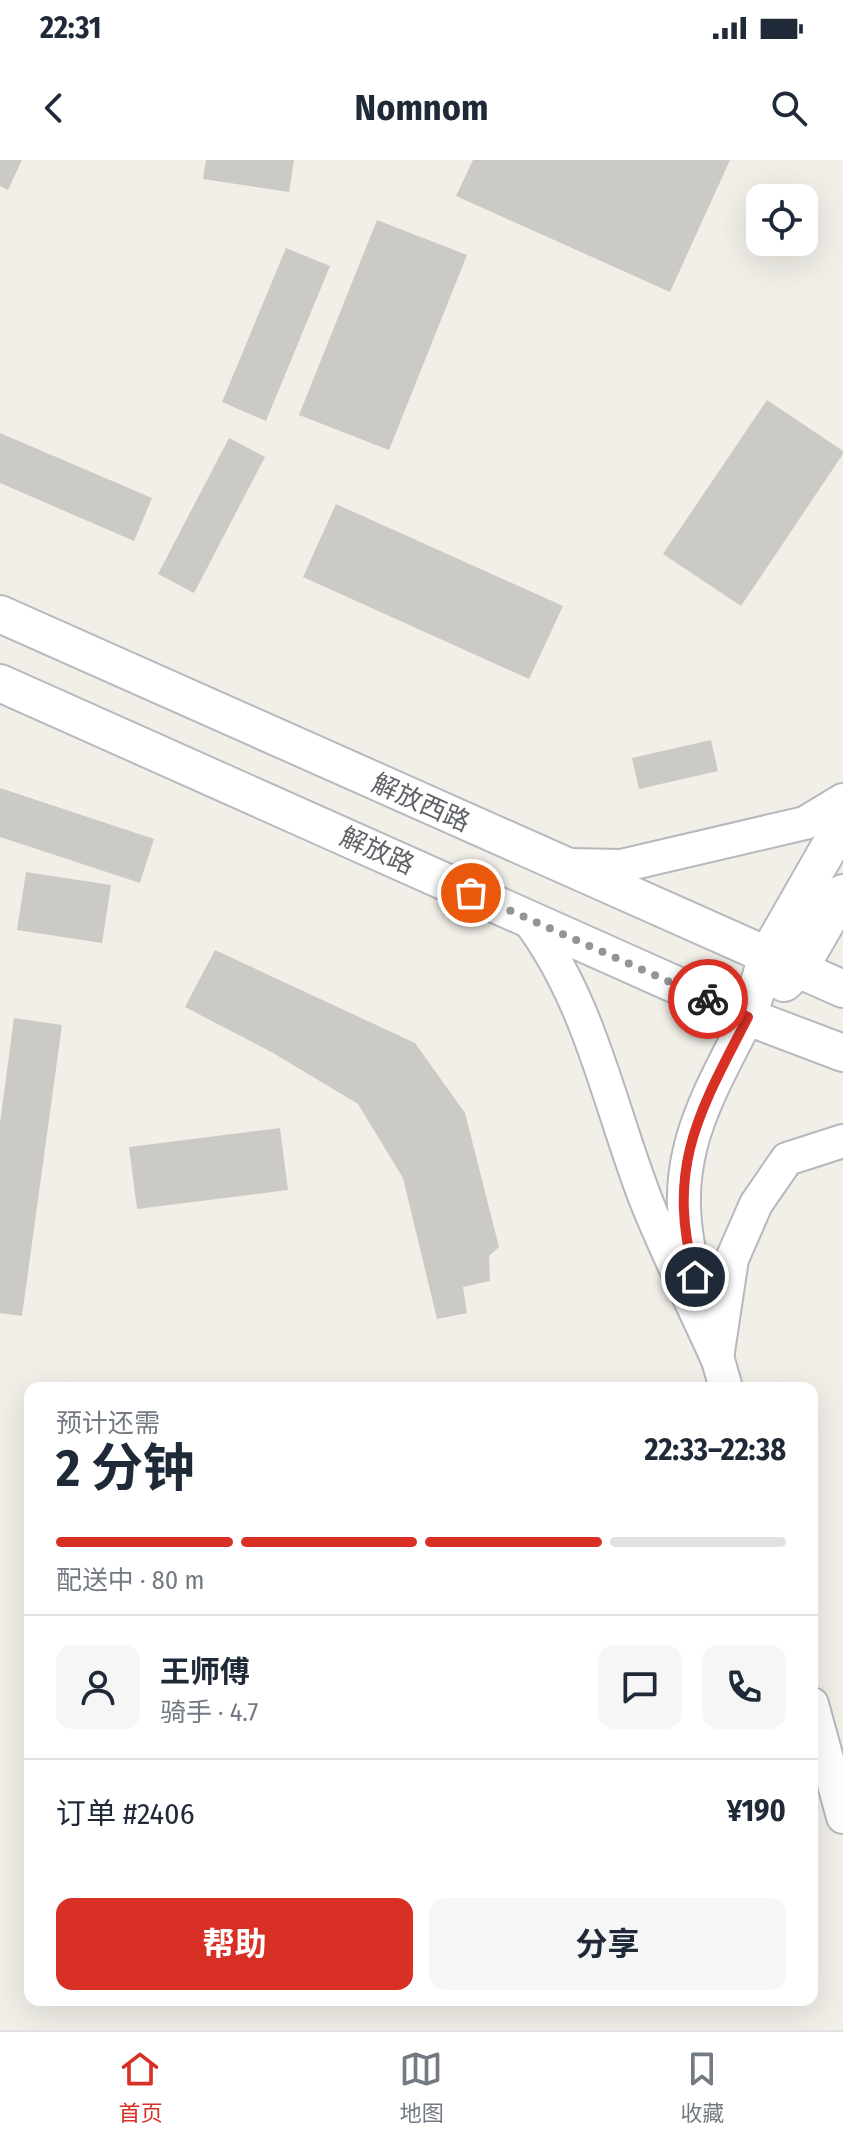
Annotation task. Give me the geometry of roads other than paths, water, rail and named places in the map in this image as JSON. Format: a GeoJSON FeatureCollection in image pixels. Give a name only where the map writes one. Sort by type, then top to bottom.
{"type":"FeatureCollection","features":[{"type":"Feature","properties":{"kind":"main road","name":"解放西路"},"geometry":{"type":"LineString","coordinates":[[0,614],[843,989]]}},
{"type":"Feature","properties":{"kind":"main road","name":"解放路"},"geometry":{"type":"LineString","coordinates":[[0,683],[748,1017],[843,1053]]}},
{"type":"Feature","properties":{"kind":"main road"},"geometry":{"type":"LineString","coordinates":[[784,961],[843,823]]}},
{"type":"Feature","properties":{"kind":"main road"},"geometry":{"type":"LineString","coordinates":[[748,1017],[784,961],[843,893]]}},
{"type":"Feature","properties":{"kind":"street"},"geometry":{"type":"LineString","coordinates":[[554,863],[591,868],[621,866],[805,823],[843,800]]}},
{"type":"Feature","properties":{"kind":"street"},"geometry":{"type":"LineString","coordinates":[[527,918],[555,955],[574,994],[647,1203],[722,1373]]}},
{"type":"Feature","properties":{"kind":"street"},"geometry":{"type":"LineString","coordinates":[[722,1373],[688,1250],[683,1203],[685,1162],[695,1124],[748,1017]]}},
{"type":"Feature","properties":{"kind":"street"},"geometry":{"type":"LineString","coordinates":[[722,1373],[732,1259],[756,1204],[787,1159],[843,1141]]}},
{"type":"Feature","properties":{"kind":"street"},"geometry":{"type":"LineString","coordinates":[[818,1726],[843,1817]]}}]}
